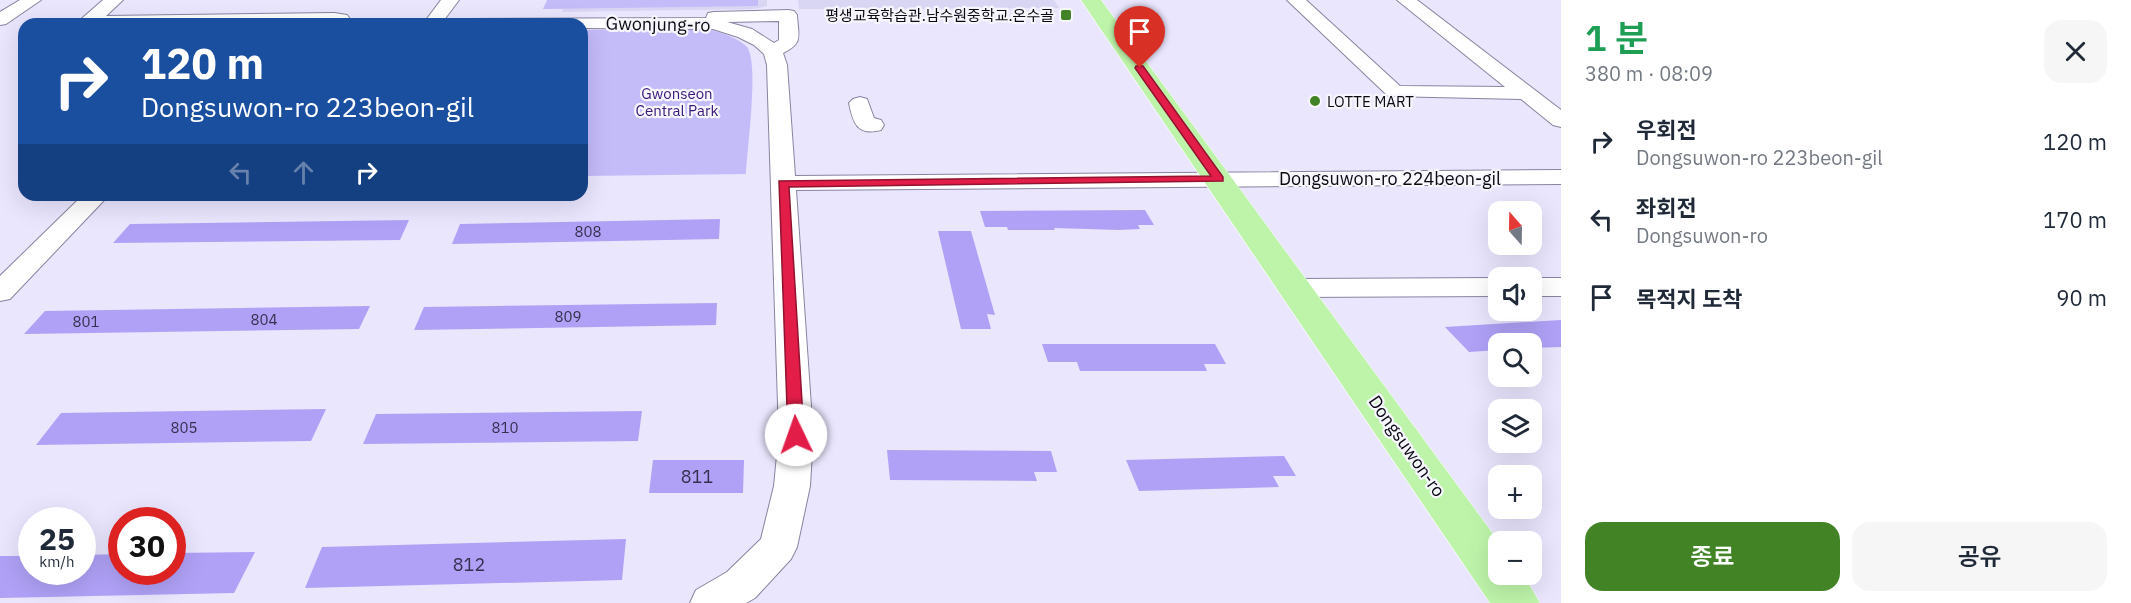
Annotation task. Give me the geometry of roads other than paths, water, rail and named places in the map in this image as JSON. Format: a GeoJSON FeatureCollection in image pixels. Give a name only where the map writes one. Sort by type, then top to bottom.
{"type":"FeatureCollection","features":[{"type":"Feature","properties":{"kind":"main road","name":"Dongsuwon-ro"},"geometry":{"type":"LineString","coordinates":[[1091,0],[1517,603]]}},
{"type":"Feature","properties":{"kind":"street"},"geometry":{"type":"LineString","coordinates":[[0,20],[32,0]]}},
{"type":"Feature","properties":{"kind":"street"},"geometry":{"type":"LineString","coordinates":[[92,18],[114,0]]}},
{"type":"Feature","properties":{"kind":"street"},"geometry":{"type":"LineString","coordinates":[[271,18],[287,0]]}},
{"type":"Feature","properties":{"kind":"street"},"geometry":{"type":"LineString","coordinates":[[436,18],[450,0]]}},
{"type":"Feature","properties":{"kind":"street"},"geometry":{"type":"LineString","coordinates":[[1296,0],[1395,92],[1526,93]]}},
{"type":"Feature","properties":{"kind":"street"},"geometry":{"type":"LineString","coordinates":[[1406,0],[1561,120]]}},
{"type":"Feature","properties":{"kind":"street"},"geometry":{"type":"LineString","coordinates":[[702,22],[708,18],[733,15],[788,15],[789,43],[772,51],[777,65],[779,95],[796,435],[792,486],[777,547],[741,585],[710,603]]}},
{"type":"Feature","properties":{"kind":"street","name":"Gwonjung-ro"},"geometry":{"type":"LineString","coordinates":[[514,18],[529,16],[587,18]]}},
{"type":"Feature","properties":{"kind":"street","name":"Gwonjung-ro"},"geometry":{"type":"LineString","coordinates":[[588,18],[702,22],[745,33],[761,41],[772,51]]}},
{"type":"Feature","properties":{"kind":"street"},"geometry":{"type":"LineString","coordinates":[[860,104],[864,122],[873,125]]}},
{"type":"Feature","properties":{"kind":"street","name":"Dongsuwon-ro 224beon-gil"},"geometry":{"type":"LineString","coordinates":[[783,183],[1561,177]]}},
{"type":"Feature","properties":{"kind":"street"},"geometry":{"type":"LineString","coordinates":[[0,292],[91,201]]}},
{"type":"Feature","properties":{"kind":"street"},"geometry":{"type":"LineString","coordinates":[[1296,288],[1488,287]]}},
{"type":"Feature","properties":{"kind":"street"},"geometry":{"type":"LineString","coordinates":[[1542,287],[1561,287]]}},
{"type":"Feature","properties":{"kind":"place","name":"평생교육학습관.남수원중학교.온수골"},"geometry":{"type":"Point","coordinates":[1066,15]}},
{"type":"Feature","properties":{"kind":"place","name":"LOTTE MART"},"geometry":{"type":"Point","coordinates":[1315,101]}},
{"type":"Feature","properties":{"kind":"park label","name":"Gwonseon Central Park"},"geometry":{"type":"Point","coordinates":[677,102]}}]}
